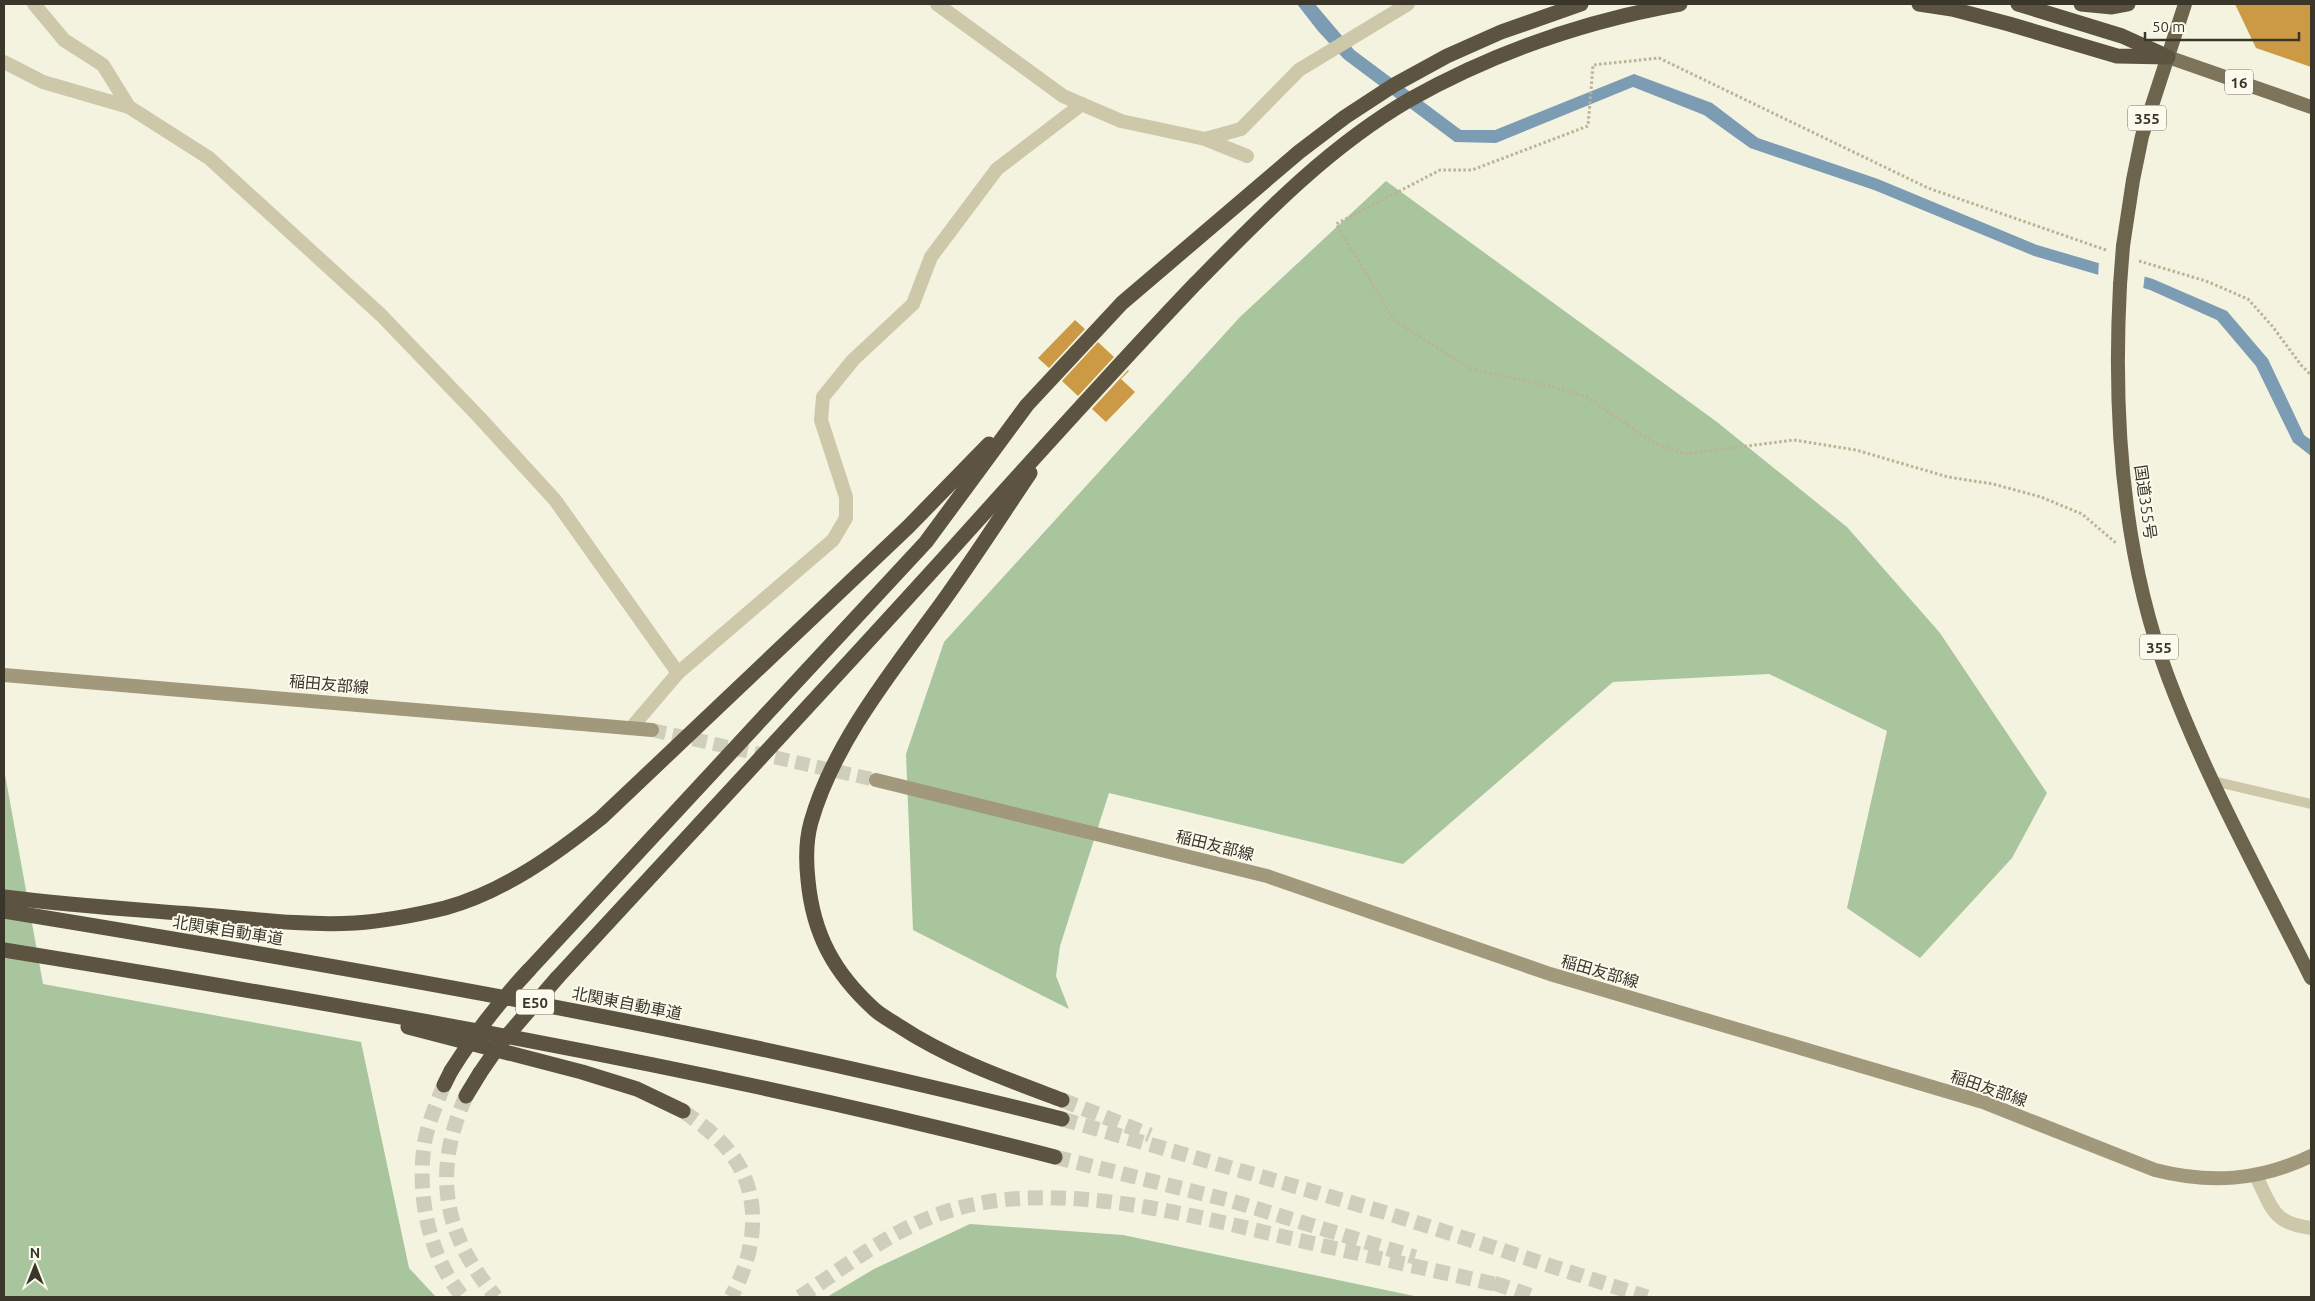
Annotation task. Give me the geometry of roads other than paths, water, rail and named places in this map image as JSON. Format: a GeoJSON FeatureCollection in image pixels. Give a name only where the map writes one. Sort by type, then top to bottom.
{"type":"FeatureCollection","features":[{"type":"Feature","properties":{"kind":"highway"},"geometry":{"type":"LineString","coordinates":[[4,897],[50,903],[308,922],[355,923],[402,917],[446,907],[489,890],[528,870],[566,846],[601,818],[908,527],[1027,405],[1122,303],[1299,152],[1345,117],[1394,85],[1447,56],[1501,32],[1581,4]]}},
{"type":"Feature","properties":{"kind":"highway"},"geometry":{"type":"LineString","coordinates":[[466,1096],[500,1044],[557,978],[943,559],[1058,430],[1266,211],[1316,166],[1361,132],[1415,97],[1512,50],[1570,29],[1635,12],[1680,4]]}},
{"type":"Feature","properties":{"kind":"highway"},"geometry":{"type":"LineString","coordinates":[[1919,4],[1952,9],[2117,56],[2168,57]]}},
{"type":"Feature","properties":{"kind":"highway"},"geometry":{"type":"LineString","coordinates":[[2018,4],[2122,36],[2168,57]]}},
{"type":"Feature","properties":{"kind":"highway"},"geometry":{"type":"LineString","coordinates":[[2081,4],[2112,7],[2128,4]]}},
{"type":"Feature","properties":{"kind":"highway","name":"国道355号"},"geometry":{"type":"LineString","coordinates":[[2185,4],[2142,136],[2120,249],[2117,386],[2126,495],[2134,545],[2152,626],[2168,676],[2213,781],[2311,978]]}},
{"type":"Feature","properties":{"kind":"highway"},"geometry":{"type":"LineString","coordinates":[[444,1085],[472,1036],[494,1008],[926,542],[1027,405]]}},
{"type":"Feature","properties":{"kind":"highway"},"geometry":{"type":"LineString","coordinates":[[1058,430],[965,571],[908,649],[850,734],[824,785],[810,824],[806,864],[811,908],[823,945],[844,979],[876,1011],[928,1045],[1062,1100]]}},
{"type":"Feature","properties":{"kind":"highway","name":"北関東自動車道"},"geometry":{"type":"LineString","coordinates":[[4,911],[295,958],[608,1016],[776,1050],[925,1084],[1062,1119]]}},
{"type":"Feature","properties":{"kind":"highway","name":"E50"},"geometry":{"type":"LineString","coordinates":[[4,950],[286,996],[589,1052],[773,1089],[923,1122],[1055,1157]]}},
{"type":"Feature","properties":{"kind":"highway"},"geometry":{"type":"LineString","coordinates":[[286,996],[582,1072],[637,1090],[683,1111]]}},
{"type":"Feature","properties":{"kind":"main road","name":"16"},"geometry":{"type":"LineString","coordinates":[[2168,57],[2311,106]]}},
{"type":"Feature","properties":{"kind":"main road","name":"稲田友部線"},"geometry":{"type":"LineString","coordinates":[[4,675],[652,730]]}},
{"type":"Feature","properties":{"kind":"main road","name":"稲田友部線"},"geometry":{"type":"LineString","coordinates":[[876,780],[1267,876],[1550,974],[1983,1102],[2155,1170],[2184,1177],[2214,1179],[2256,1176],[2311,1156]]}},
{"type":"Feature","properties":{"kind":"street"},"geometry":{"type":"LineString","coordinates":[[34,4],[64,40],[103,65],[129,107]]}},
{"type":"Feature","properties":{"kind":"street"},"geometry":{"type":"LineString","coordinates":[[938,4],[1062,96],[1121,121],[1205,139],[1247,156]]}},
{"type":"Feature","properties":{"kind":"street"},"geometry":{"type":"LineString","coordinates":[[1205,139],[1241,129],[1299,70],[1408,4]]}},
{"type":"Feature","properties":{"kind":"street"},"geometry":{"type":"LineString","coordinates":[[4,62],[43,82],[129,107],[209,158],[381,315],[467,404],[555,500],[678,674]]}},
{"type":"Feature","properties":{"kind":"street"},"geometry":{"type":"LineString","coordinates":[[631,728],[678,674],[834,540],[846,518],[846,497],[821,420],[823,397],[853,360],[913,304],[931,257],[997,169],[1082,104]]}},
{"type":"Feature","properties":{"kind":"street"},"geometry":{"type":"LineString","coordinates":[[2256,1176],[2276,1216],[2294,1226],[2311,1228]]}},
{"type":"Feature","properties":{"kind":"lane"},"geometry":{"type":"LineString","coordinates":[[2213,781],[2311,804]]}},
{"type":"Feature","properties":{"kind":"water"},"geometry":{"type":"Polygon","coordinates":[[[1297,4],[1315,4],[1354,50],[1461,130],[1495,130],[1634,74],[1712,103],[1758,138],[1878,179],[2037,245],[2153,279],[2227,311],[2268,359],[2304,435],[2311,440],[2311,456],[2293,442],[2256,366],[2217,320],[2150,290],[2034,256],[1874,190],[1750,148],[1704,115],[1633,87],[1496,143],[1455,142],[1344,59],[1318,31],[1297,4]]]}},
{"type":"Feature","properties":{"kind":"tunnel"},"geometry":{"type":"LineString","coordinates":[[652,730],[876,780]]}},
{"type":"Feature","properties":{"kind":"tunnel"},"geometry":{"type":"LineString","coordinates":[[444,1085],[425,1140],[422,1180],[424,1202],[433,1243],[441,1263],[463,1297]]}},
{"type":"Feature","properties":{"kind":"tunnel"},"geometry":{"type":"LineString","coordinates":[[466,1096],[455,1124],[449,1151],[448,1202],[454,1226],[464,1250],[496,1297]]}},
{"type":"Feature","properties":{"kind":"tunnel"},"geometry":{"type":"LineString","coordinates":[[1062,1100],[1150,1135]]}},
{"type":"Feature","properties":{"kind":"tunnel"},"geometry":{"type":"LineString","coordinates":[[683,1111],[727,1148],[742,1172],[749,1189],[753,1226],[750,1245],[746,1263],[731,1297]]}},
{"type":"Feature","properties":{"kind":"tunnel"},"geometry":{"type":"LineString","coordinates":[[1062,1119],[1387,1213],[1647,1297]]}},
{"type":"Feature","properties":{"kind":"tunnel"},"geometry":{"type":"LineString","coordinates":[[1055,1157],[1232,1201],[1415,1257]]}},
{"type":"Feature","properties":{"kind":"tunnel"},"geometry":{"type":"LineString","coordinates":[[800,1297],[867,1251],[902,1230],[920,1222],[939,1214],[980,1203],[1024,1198],[1069,1198],[1159,1209],[1503,1286]]}},
{"type":"Feature","properties":{"kind":"tunnel"},"geometry":{"type":"LineString","coordinates":[[1494,1283],[1535,1297]]}}]}
